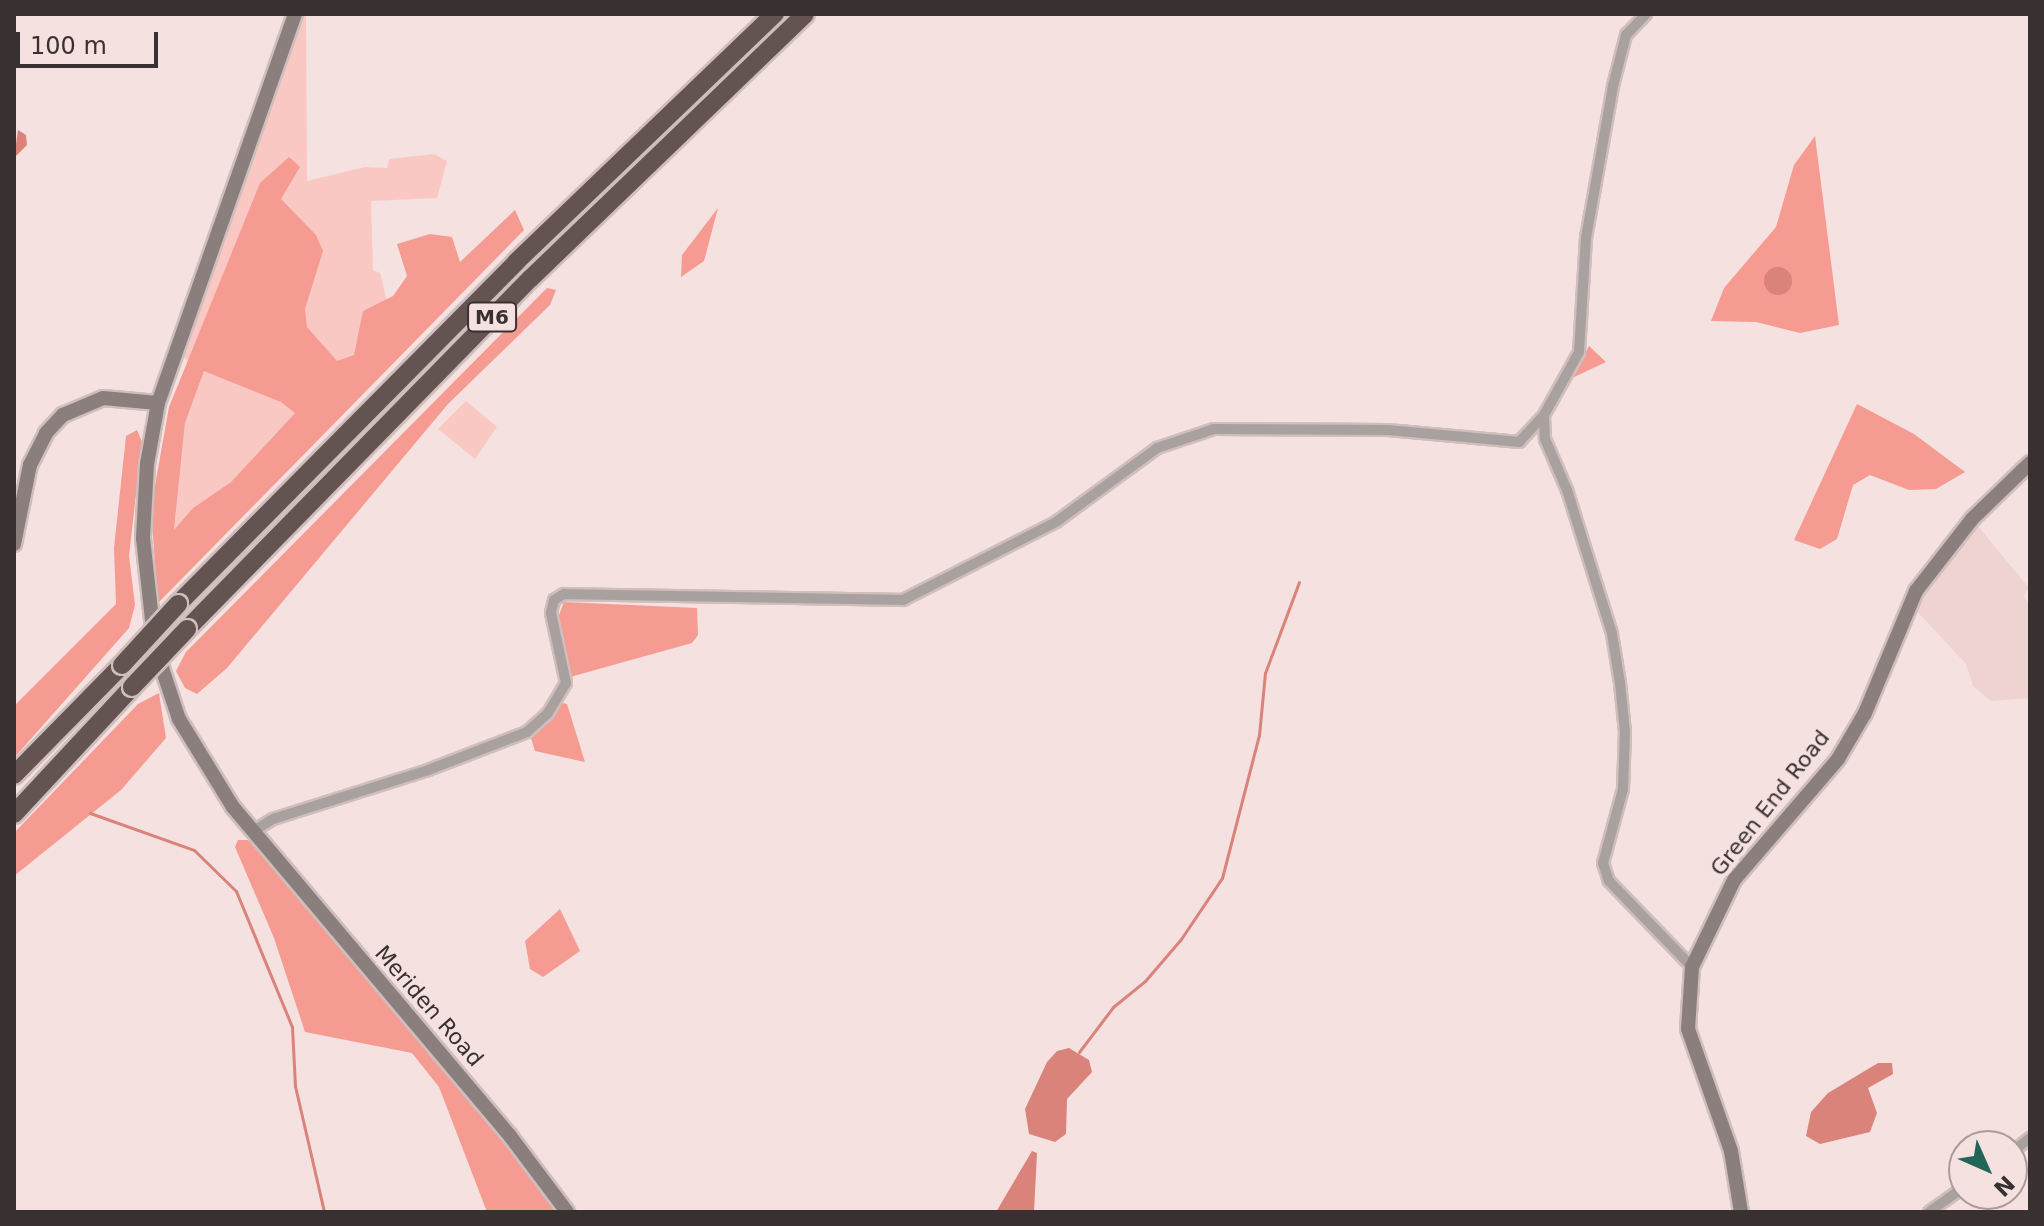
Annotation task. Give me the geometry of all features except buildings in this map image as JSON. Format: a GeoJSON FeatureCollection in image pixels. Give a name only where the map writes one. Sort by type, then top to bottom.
{"type":"FeatureCollection","features":[{"type":"Feature","properties":{"kind":"highway","name":"M6"},"geometry":{"type":"LineString","coordinates":[[14,775],[516,262],[775,14]]}},
{"type":"Feature","properties":{"kind":"highway","name":"M6"},"geometry":{"type":"LineString","coordinates":[[14,814],[187,629],[531,278],[805,14]]}},
{"type":"Feature","properties":{"kind":"main road","name":"Meriden Road"},"geometry":{"type":"LineString","coordinates":[[295,14],[158,403],[147,464],[143,538],[155,647],[192,743],[252,832],[490,1112],[567,1212]]}},
{"type":"Feature","properties":{"kind":"main road"},"geometry":{"type":"LineString","coordinates":[[14,544],[30,465],[46,433],[63,415],[103,398],[158,403]]}},
{"type":"Feature","properties":{"kind":"main road","name":"Green End Road"},"geometry":{"type":"LineString","coordinates":[[1741,1212],[1731,1151],[1688,1029],[1692,967],[1734,880],[1838,759],[1865,713],[1916,591],[1972,519],[2030,463]]}},
{"type":"Feature","properties":{"kind":"street"},"geometry":{"type":"LineString","coordinates":[[1519,442],[1544,415],[1579,352],[1586,238],[1613,86],[1626,35],[1646,14]]}},
{"type":"Feature","properties":{"kind":"street"},"geometry":{"type":"LineString","coordinates":[[1544,415],[1545,439],[1608,622],[1620,683],[1623,789],[1603,863],[1609,881],[1692,967]]}},
{"type":"Feature","properties":{"kind":"street"},"geometry":{"type":"LineString","coordinates":[[252,832],[273,819],[428,770],[527,732],[548,713],[566,683],[551,613],[554,600],[564,594],[903,600],[1056,522],[1157,448],[1214,429],[1388,430],[1519,442],[1545,439]]}},
{"type":"Feature","properties":{"kind":"street"},"geometry":{"type":"LineString","coordinates":[[1929,1212],[1948,1198]]}},
{"type":"Feature","properties":{"kind":"shaded area"},"geometry":{"type":"Polygon","coordinates":[[[301,14],[306,14],[307,181],[365,167],[387,168],[389,159],[434,154],[447,161],[437,198],[371,201],[373,270],[380,273],[393,326],[287,406],[296,412],[231,482],[193,508],[174,532],[185,423],[204,371],[184,358],[301,14]]]}},
{"type":"Feature","properties":{"kind":"shaded area"},"geometry":{"type":"Polygon","coordinates":[[[18,130],[26,135],[27,145],[14,158],[18,130]]]}},
{"type":"Feature","properties":{"kind":"shaded area"},"geometry":{"type":"Polygon","coordinates":[[[1815,136],[1839,325],[1800,333],[1756,322],[1711,321],[1724,288],[1776,227],[1794,165],[1815,136]]]}},
{"type":"Feature","properties":{"kind":"shaded area"},"geometry":{"type":"Polygon","coordinates":[[[289,157],[300,167],[281,199],[316,235],[323,251],[305,309],[307,327],[337,361],[354,355],[363,311],[393,296],[407,276],[397,244],[430,234],[452,237],[460,262],[515,210],[524,230],[158,603],[151,508],[169,407],[260,183],[289,157]],[[204,371],[185,423],[174,530],[193,508],[231,482],[295,413],[281,402],[204,371]]]}},
{"type":"Feature","properties":{"kind":"shaded area"},"geometry":{"type":"Polygon","coordinates":[[[718,208],[704,261],[681,277],[682,255],[718,208]]]}},
{"type":"Feature","properties":{"kind":"shaded area"},"geometry":{"type":"Polygon","coordinates":[[[1778,267],[1788,271],[1792,281],[1788,291],[1778,295],[1768,291],[1764,281],[1768,271],[1778,267]]]}},
{"type":"Feature","properties":{"kind":"shaded area"},"geometry":{"type":"Polygon","coordinates":[[[547,288],[556,290],[550,305],[448,404],[227,668],[197,694],[185,688],[176,671],[186,652],[547,288]]]}},
{"type":"Feature","properties":{"kind":"shaded area"},"geometry":{"type":"Polygon","coordinates":[[[1589,346],[1606,362],[1570,379],[1576,370],[1589,346]]]}},
{"type":"Feature","properties":{"kind":"shaded area"},"geometry":{"type":"Polygon","coordinates":[[[466,401],[497,427],[475,459],[438,429],[466,401]]]}},
{"type":"Feature","properties":{"kind":"shaded area"},"geometry":{"type":"Polygon","coordinates":[[[1857,404],[1914,434],[1965,472],[1936,489],[1909,490],[1870,475],[1853,485],[1837,539],[1820,549],[1794,540],[1857,404]]]}},
{"type":"Feature","properties":{"kind":"shaded area"},"geometry":{"type":"Polygon","coordinates":[[[137,430],[142,442],[129,556],[135,605],[129,628],[14,758],[14,706],[116,604],[114,548],[126,436],[137,430]]]}},
{"type":"Feature","properties":{"kind":"shaded area"},"geometry":{"type":"Polygon","coordinates":[[[1978,526],[2029,588],[2024,596],[2030,606],[2030,698],[1991,701],[1973,686],[1966,664],[1913,607],[1978,526]]]}},
{"type":"Feature","properties":{"kind":"shaded area"},"geometry":{"type":"Polygon","coordinates":[[[564,602],[697,608],[698,635],[692,643],[570,677],[557,620],[564,602]]]}},
{"type":"Feature","properties":{"kind":"shaded area"},"geometry":{"type":"Polygon","coordinates":[[[159,693],[166,738],[121,790],[14,876],[14,833],[138,704],[159,693]]]}},
{"type":"Feature","properties":{"kind":"shaded area"},"geometry":{"type":"Polygon","coordinates":[[[562,703],[567,704],[585,762],[535,751],[530,735],[562,703]]]}},
{"type":"Feature","properties":{"kind":"shaded area"},"geometry":{"type":"Polygon","coordinates":[[[238,840],[248,840],[331,936],[537,1181],[557,1212],[487,1212],[439,1087],[412,1053],[305,1032],[274,938],[235,847],[238,840]]]}},
{"type":"Feature","properties":{"kind":"shaded area"},"geometry":{"type":"Polygon","coordinates":[[[560,909],[580,951],[543,977],[530,969],[525,941],[560,909]]]}},
{"type":"Feature","properties":{"kind":"shaded area"},"geometry":{"type":"Polygon","coordinates":[[[1069,1048],[1089,1060],[1092,1072],[1067,1099],[1066,1134],[1055,1142],[1029,1134],[1025,1109],[1047,1062],[1057,1051],[1069,1048]]]}},
{"type":"Feature","properties":{"kind":"shaded area"},"geometry":{"type":"Polygon","coordinates":[[[1878,1063],[1892,1063],[1893,1074],[1868,1088],[1877,1113],[1870,1132],[1820,1144],[1806,1136],[1811,1112],[1828,1093],[1878,1063]]]}},
{"type":"Feature","properties":{"kind":"shaded area"},"geometry":{"type":"Polygon","coordinates":[[[1032,1151],[1037,1153],[1034,1212],[996,1212],[1032,1151]]]}},
{"type":"Feature","properties":{"kind":"waterway"},"geometry":{"type":"LineString","coordinates":[[1079,1052],[1113,1007],[1145,981],[1181,939],[1222,878],[1259,735],[1265,673],[1299,582]]}},
{"type":"Feature","properties":{"kind":"waterway"},"geometry":{"type":"LineString","coordinates":[[90,813],[194,850],[236,891],[292,1027],[295,1086],[324,1212]]}}]}
